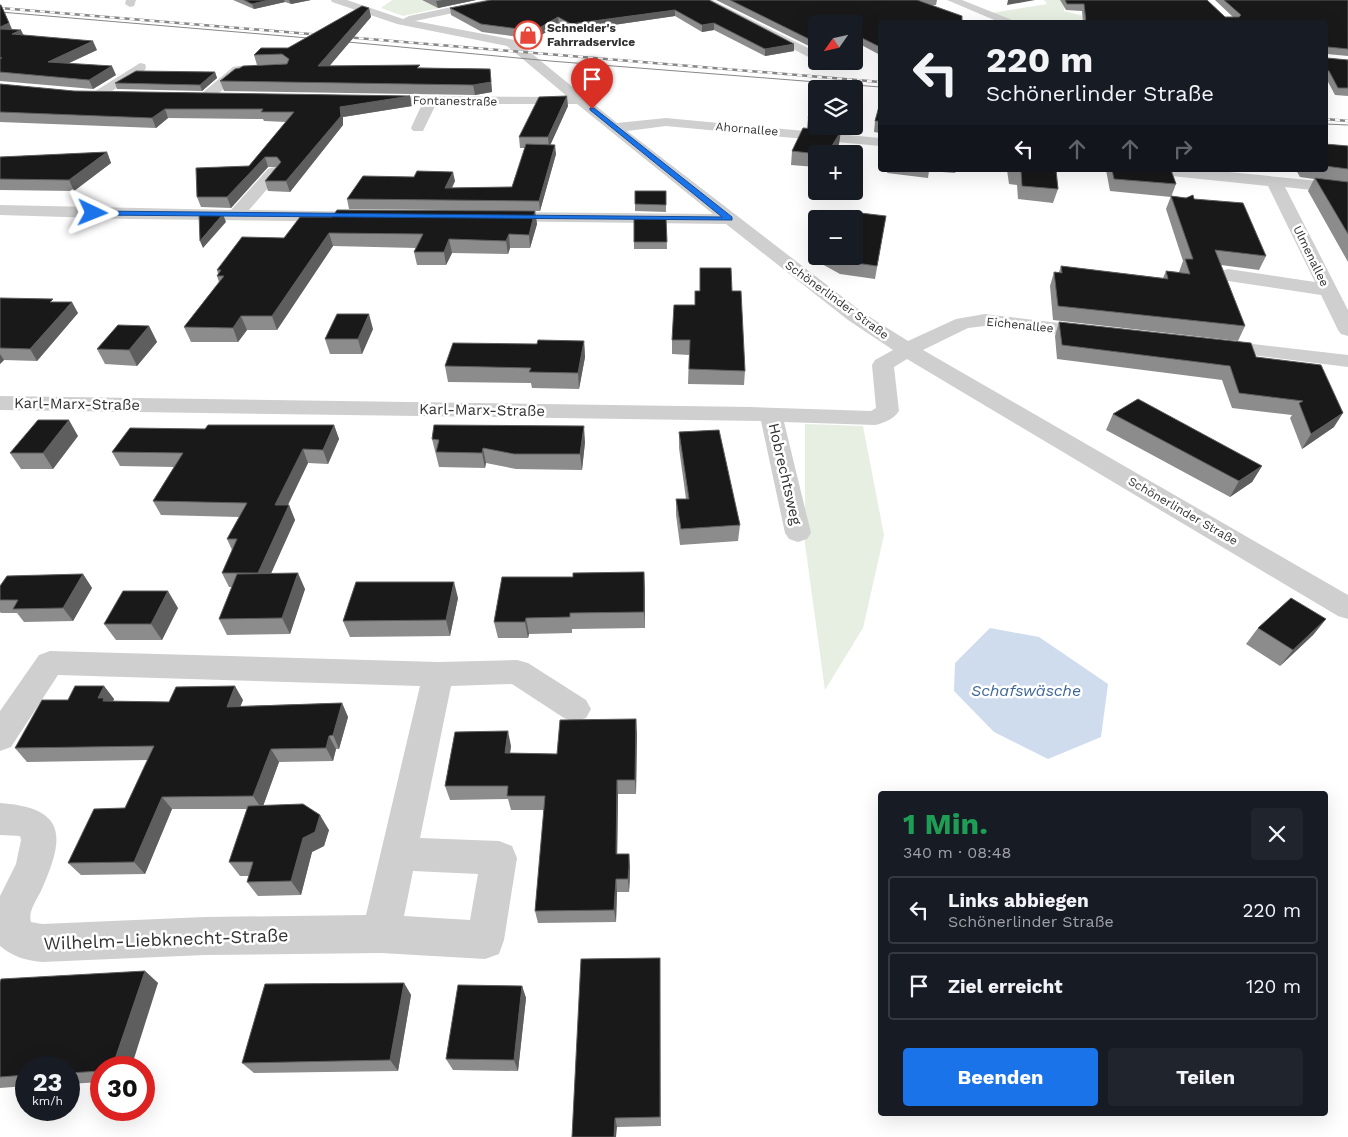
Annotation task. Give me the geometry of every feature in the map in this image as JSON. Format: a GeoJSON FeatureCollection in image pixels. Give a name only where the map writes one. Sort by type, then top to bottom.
{"type":"FeatureCollection","features":[{"type":"Feature","properties":{"kind":"street","name":"Schönerlinder Straße"},"geometry":{"type":"LineString","coordinates":[[336,0],[400,22],[511,43],[614,128],[855,316],[907,350],[1348,608]]}},
{"type":"Feature","properties":{"kind":"street"},"geometry":{"type":"LineString","coordinates":[[400,22],[501,0]]}},
{"type":"Feature","properties":{"kind":"street"},"geometry":{"type":"LineString","coordinates":[[704,0],[808,53]]}},
{"type":"Feature","properties":{"kind":"street"},"geometry":{"type":"LineString","coordinates":[[952,0],[1003,20]]}},
{"type":"Feature","properties":{"kind":"street"},"geometry":{"type":"LineString","coordinates":[[96,95],[140,67]]}},
{"type":"Feature","properties":{"kind":"street"},"geometry":{"type":"LineString","coordinates":[[224,98],[201,97],[238,70],[266,70]]}},
{"type":"Feature","properties":{"kind":"street"},"geometry":{"type":"LineString","coordinates":[[78,95],[124,96]]}},
{"type":"Feature","properties":{"kind":"street","name":"Fontanestraße"},"geometry":{"type":"LineString","coordinates":[[356,99],[529,102],[580,100]]}},
{"type":"Feature","properties":{"kind":"street"},"geometry":{"type":"LineString","coordinates":[[418,128],[431,100]]}},
{"type":"Feature","properties":{"kind":"street","name":"Ahornallee"},"geometry":{"type":"LineString","coordinates":[[614,128],[666,122],[878,142]]}},
{"type":"Feature","properties":{"kind":"street"},"geometry":{"type":"LineString","coordinates":[[236,215],[274,172]]}},
{"type":"Feature","properties":{"kind":"street"},"geometry":{"type":"LineString","coordinates":[[1181,172],[1348,189]]}},
{"type":"Feature","properties":{"kind":"street","name":"Ulmenallee"},"geometry":{"type":"LineString","coordinates":[[1274,182],[1348,330]]}},
{"type":"Feature","properties":{"kind":"street"},"geometry":{"type":"LineString","coordinates":[[0,210],[389,217]]}},
{"type":"Feature","properties":{"kind":"street"},"geometry":{"type":"LineString","coordinates":[[487,217],[730,219]]}},
{"type":"Feature","properties":{"kind":"street"},"geometry":{"type":"LineString","coordinates":[[1228,275],[1328,290]]}},
{"type":"Feature","properties":{"kind":"street","name":"Eichenallee"},"geometry":{"type":"LineString","coordinates":[[907,350],[963,323],[985,320],[1112,335]]}},
{"type":"Feature","properties":{"kind":"street"},"geometry":{"type":"LineString","coordinates":[[1195,344],[1348,361]]}},
{"type":"Feature","properties":{"kind":"street","name":"Karl-Marx-Straße"},"geometry":{"type":"LineString","coordinates":[[0,403],[875,418],[888,411],[883,365],[907,350]]}},
{"type":"Feature","properties":{"kind":"street","name":"Hobrechtsweg"},"geometry":{"type":"LineString","coordinates":[[772,415],[798,533]]}},
{"type":"Feature","properties":{"kind":"street"},"geometry":{"type":"LineString","coordinates":[[0,737],[50,663],[438,674],[517,672],[575,709]]}},
{"type":"Feature","properties":{"kind":"street"},"geometry":{"type":"LineString","coordinates":[[381,934],[438,674]]}},
{"type":"Feature","properties":{"kind":"street","name":"Wilhelm-Liebknecht-Straße"},"geometry":{"type":"LineString","coordinates":[[0,819],[19,820],[31,824],[37,830],[40,842],[37,856],[14,907],[10,921],[11,930],[22,940],[42,943],[214,936],[381,934],[485,940],[499,858],[398,854]]}},
{"type":"Feature","properties":{"kind":"shaded area"},"geometry":{"type":"Polygon","coordinates":[[[392,0],[477,0],[403,16],[381,8],[392,0]]]}},
{"type":"Feature","properties":{"kind":"shaded area"},"geometry":{"type":"Polygon","coordinates":[[[1044,0],[1063,0],[1064,11],[1096,20],[1009,20],[991,13],[1047,4],[1044,0]]]}},
{"type":"Feature","properties":{"kind":"shaded area"},"geometry":{"type":"Polygon","coordinates":[[[805,424],[863,426],[884,535],[863,628],[825,690],[805,544],[805,424]]]}},
{"type":"Feature","properties":{"kind":"water","name":"Schafswäsche"},"geometry":{"type":"Polygon","coordinates":[[[990,628],[1039,637],[1108,684],[1101,737],[1048,759],[994,732],[954,691],[955,663],[990,628]]]}},
{"type":"Feature","properties":{"kind":"building"},"geometry":{"type":"Polygon","coordinates":[[[244,0],[269,0],[252,4],[244,0]]]}},
{"type":"Feature","properties":{"kind":"building"},"geometry":{"type":"Polygon","coordinates":[[[491,0],[709,0],[794,44],[765,49],[714,23],[702,25],[675,10],[571,24],[558,17],[534,31],[481,24],[450,8],[491,0]]]}},
{"type":"Feature","properties":{"kind":"building"},"geometry":{"type":"Polygon","coordinates":[[[730,0],[917,0],[962,16],[962,20],[878,20],[878,46],[863,38],[863,15],[808,15],[808,39],[730,0]]]}},
{"type":"Feature","properties":{"kind":"building"},"geometry":{"type":"Polygon","coordinates":[[[1065,0],[1207,0],[1225,17],[1239,17],[1241,15],[1224,0],[1348,0],[1348,49],[1328,47],[1328,20],[1086,20],[1084,4],[1067,4],[1065,0]]]}},
{"type":"Feature","properties":{"kind":"building"},"geometry":{"type":"Polygon","coordinates":[[[0,5],[9,23],[0,27],[0,5]]]}},
{"type":"Feature","properties":{"kind":"building"},"geometry":{"type":"Polygon","coordinates":[[[362,6],[369,8],[318,66],[420,65],[417,68],[490,69],[491,82],[473,85],[220,81],[235,69],[243,66],[287,64],[289,59],[282,54],[254,55],[261,48],[288,48],[362,6]]]}},
{"type":"Feature","properties":{"kind":"building"},"geometry":{"type":"Polygon","coordinates":[[[0,29],[21,30],[12,34],[93,41],[48,62],[112,66],[89,80],[0,72],[0,29]]]}},
{"type":"Feature","properties":{"kind":"building"},"geometry":{"type":"Polygon","coordinates":[[[1328,58],[1348,60],[1348,88],[1338,88],[1329,71],[1328,58]]]}},
{"type":"Feature","properties":{"kind":"building"},"geometry":{"type":"Polygon","coordinates":[[[136,71],[215,72],[200,85],[115,83],[136,71]]]}},
{"type":"Feature","properties":{"kind":"building"},"geometry":{"type":"Polygon","coordinates":[[[0,84],[74,91],[410,96],[340,107],[341,116],[286,181],[265,181],[281,162],[277,157],[265,157],[227,197],[197,197],[196,168],[249,166],[294,112],[261,112],[263,109],[165,109],[152,118],[0,112],[0,84]]]}},
{"type":"Feature","properties":{"kind":"building"},"geometry":{"type":"Polygon","coordinates":[[[567,96],[548,137],[519,137],[539,97],[567,96]]]}},
{"type":"Feature","properties":{"kind":"building"},"geometry":{"type":"Polygon","coordinates":[[[878,110],[878,121],[875,121],[878,110]]]}},
{"type":"Feature","properties":{"kind":"building"},"geometry":{"type":"Polygon","coordinates":[[[803,128],[808,128],[808,135],[839,135],[832,145],[808,145],[808,153],[792,151],[803,128]]]}},
{"type":"Feature","properties":{"kind":"building"},"geometry":{"type":"Polygon","coordinates":[[[526,144],[555,145],[539,201],[347,199],[363,176],[414,177],[417,171],[453,172],[445,188],[512,187],[526,144]]]}},
{"type":"Feature","properties":{"kind":"building"},"geometry":{"type":"Polygon","coordinates":[[[1328,144],[1348,146],[1348,169],[1328,166],[1328,144]]]}},
{"type":"Feature","properties":{"kind":"building"},"geometry":{"type":"Polygon","coordinates":[[[107,152],[69,180],[0,179],[0,157],[107,152]]]}},
{"type":"Feature","properties":{"kind":"building"},"geometry":{"type":"Polygon","coordinates":[[[1021,172],[1056,172],[1058,189],[1022,186],[1021,172]]]}},
{"type":"Feature","properties":{"kind":"building"},"geometry":{"type":"Polygon","coordinates":[[[1112,172],[1172,172],[1176,184],[1114,179],[1112,172]]]}},
{"type":"Feature","properties":{"kind":"building"},"geometry":{"type":"Polygon","coordinates":[[[1315,178],[1348,182],[1348,234],[1315,178]]]}},
{"type":"Feature","properties":{"kind":"building"},"geometry":{"type":"Polygon","coordinates":[[[635,191],[666,191],[666,205],[635,204],[635,191]]]}},
{"type":"Feature","properties":{"kind":"building"},"geometry":{"type":"Polygon","coordinates":[[[1193,195],[1194,199],[1243,203],[1266,256],[1215,250],[1245,326],[1058,306],[1054,272],[1062,273],[1061,266],[1168,279],[1166,271],[1190,274],[1185,259],[1193,259],[1171,196],[1186,198],[1193,195]]]}},
{"type":"Feature","properties":{"kind":"building"},"geometry":{"type":"Polygon","coordinates":[[[337,210],[535,211],[529,235],[509,234],[506,241],[449,239],[444,252],[414,252],[423,234],[329,233],[272,316],[241,316],[233,328],[184,327],[224,276],[217,276],[221,270],[217,270],[242,237],[284,238],[300,217],[332,217],[337,210]]]}},
{"type":"Feature","properties":{"kind":"building"},"geometry":{"type":"Polygon","coordinates":[[[863,213],[886,216],[877,266],[863,264],[863,213]]]}},
{"type":"Feature","properties":{"kind":"building"},"geometry":{"type":"Polygon","coordinates":[[[199,214],[223,214],[200,241],[199,214]]]}},
{"type":"Feature","properties":{"kind":"building"},"geometry":{"type":"Polygon","coordinates":[[[634,218],[666,218],[667,242],[634,242],[634,218]]]}},
{"type":"Feature","properties":{"kind":"building"},"geometry":{"type":"Polygon","coordinates":[[[700,268],[731,268],[732,291],[741,291],[745,371],[689,369],[690,340],[672,340],[674,305],[695,305],[695,291],[700,291],[700,268]]]}},
{"type":"Feature","properties":{"kind":"building"},"geometry":{"type":"Polygon","coordinates":[[[0,298],[53,299],[50,302],[72,302],[30,349],[0,348],[0,298]]]}},
{"type":"Feature","properties":{"kind":"building"},"geometry":{"type":"Polygon","coordinates":[[[337,314],[369,314],[358,339],[325,339],[337,314]]]}},
{"type":"Feature","properties":{"kind":"building"},"geometry":{"type":"Polygon","coordinates":[[[1059,322],[1251,343],[1256,357],[1321,365],[1343,413],[1311,434],[1299,403],[1303,401],[1239,393],[1230,366],[1062,345],[1059,322]]]}},
{"type":"Feature","properties":{"kind":"building"},"geometry":{"type":"Polygon","coordinates":[[[118,325],[149,326],[129,350],[97,349],[118,325]]]}},
{"type":"Feature","properties":{"kind":"building"},"geometry":{"type":"Polygon","coordinates":[[[538,340],[584,341],[578,373],[529,372],[531,368],[445,366],[453,343],[537,344],[538,340]]]}},
{"type":"Feature","properties":{"kind":"building"},"geometry":{"type":"Polygon","coordinates":[[[1138,399],[1262,466],[1239,481],[1113,414],[1138,399]]]}},
{"type":"Feature","properties":{"kind":"building"},"geometry":{"type":"Polygon","coordinates":[[[38,420],[69,420],[43,453],[10,453],[38,420]]]}},
{"type":"Feature","properties":{"kind":"building"},"geometry":{"type":"Polygon","coordinates":[[[208,425],[334,425],[323,450],[303,449],[275,505],[289,505],[258,573],[222,573],[237,539],[227,539],[247,503],[153,501],[183,453],[112,452],[130,428],[205,429],[208,425]]]}},
{"type":"Feature","properties":{"kind":"building"},"geometry":{"type":"Polygon","coordinates":[[[434,425],[584,426],[580,454],[514,454],[483,448],[482,453],[436,452],[439,440],[432,439],[434,425]]]}},
{"type":"Feature","properties":{"kind":"building"},"geometry":{"type":"Polygon","coordinates":[[[719,430],[740,525],[681,529],[676,499],[689,499],[679,432],[719,430]]]}},
{"type":"Feature","properties":{"kind":"building"},"geometry":{"type":"Polygon","coordinates":[[[644,572],[644,612],[570,613],[570,617],[526,618],[525,622],[494,622],[502,577],[573,577],[573,573],[644,572]]]}},
{"type":"Feature","properties":{"kind":"building"},"geometry":{"type":"Polygon","coordinates":[[[298,573],[282,618],[219,619],[237,574],[298,573]]]}},
{"type":"Feature","properties":{"kind":"building"},"geometry":{"type":"Polygon","coordinates":[[[83,574],[63,608],[13,609],[18,600],[0,600],[0,586],[7,576],[83,574]]]}},
{"type":"Feature","properties":{"kind":"building"},"geometry":{"type":"Polygon","coordinates":[[[356,582],[454,582],[446,620],[343,621],[356,582]]]}},
{"type":"Feature","properties":{"kind":"building"},"geometry":{"type":"Polygon","coordinates":[[[123,591],[168,591],[151,624],[104,624],[123,591]]]}},
{"type":"Feature","properties":{"kind":"building"},"geometry":{"type":"Polygon","coordinates":[[[1291,598],[1326,619],[1293,650],[1258,628],[1291,598]]]}},
{"type":"Feature","properties":{"kind":"building"},"geometry":{"type":"Polygon","coordinates":[[[75,686],[104,686],[98,698],[104,698],[103,701],[169,702],[176,687],[235,686],[227,707],[342,703],[333,735],[329,736],[326,748],[271,749],[253,796],[162,797],[134,862],[68,863],[94,809],[125,808],[154,746],[15,748],[42,700],[68,700],[75,686]]]}},
{"type":"Feature","properties":{"kind":"building"},"geometry":{"type":"Polygon","coordinates":[[[636,719],[635,780],[617,780],[616,854],[629,854],[629,867],[628,879],[616,879],[614,910],[535,911],[545,796],[507,796],[508,786],[445,786],[455,732],[508,731],[505,753],[557,754],[560,720],[636,719]]]}},
{"type":"Feature","properties":{"kind":"building"},"geometry":{"type":"Polygon","coordinates":[[[303,804],[320,815],[315,832],[303,838],[291,881],[247,882],[253,862],[229,862],[248,806],[303,804]]]}},
{"type":"Feature","properties":{"kind":"building"},"geometry":{"type":"Polygon","coordinates":[[[660,958],[660,1117],[615,1118],[614,1137],[572,1137],[581,959],[660,958]]]}},
{"type":"Feature","properties":{"kind":"building"},"geometry":{"type":"Polygon","coordinates":[[[145,971],[116,1056],[90,1056],[90,1072],[80,1072],[80,1056],[15,1056],[15,1076],[0,1077],[1,979],[145,971]]]}},
{"type":"Feature","properties":{"kind":"building"},"geometry":{"type":"Polygon","coordinates":[[[404,983],[390,1060],[242,1063],[265,984],[404,983]]]}},
{"type":"Feature","properties":{"kind":"building"},"geometry":{"type":"Polygon","coordinates":[[[458,985],[522,986],[514,1060],[446,1059],[458,985]]]}},
{"type":"Feature","properties":{"kind":"tram line"},"geometry":{"type":"LineString","coordinates":[[0,12],[320,39]]}},
{"type":"Feature","properties":{"kind":"tram line"},"geometry":{"type":"LineString","coordinates":[[337,41],[550,61],[878,87]]}},
{"type":"Feature","properties":{"kind":"tram line"},"geometry":{"type":"LineString","coordinates":[[1328,124],[1348,125]]}},
{"type":"Feature","properties":{"kind":"railway"},"geometry":{"type":"LineString","coordinates":[[0,8],[878,82]]}},
{"type":"Feature","properties":{"kind":"railway"},"geometry":{"type":"LineString","coordinates":[[1328,119],[1348,121]]}},
{"type":"Feature","properties":{"kind":"place","name":"Schneider's Fahrradservice"},"geometry":{"type":"Point","coordinates":[528,35]}},
{"type":"Feature","properties":{"kind":"route"},"geometry":{"type":"LineString","coordinates":[[93,213],[730,219],[592,109]]}}]}
